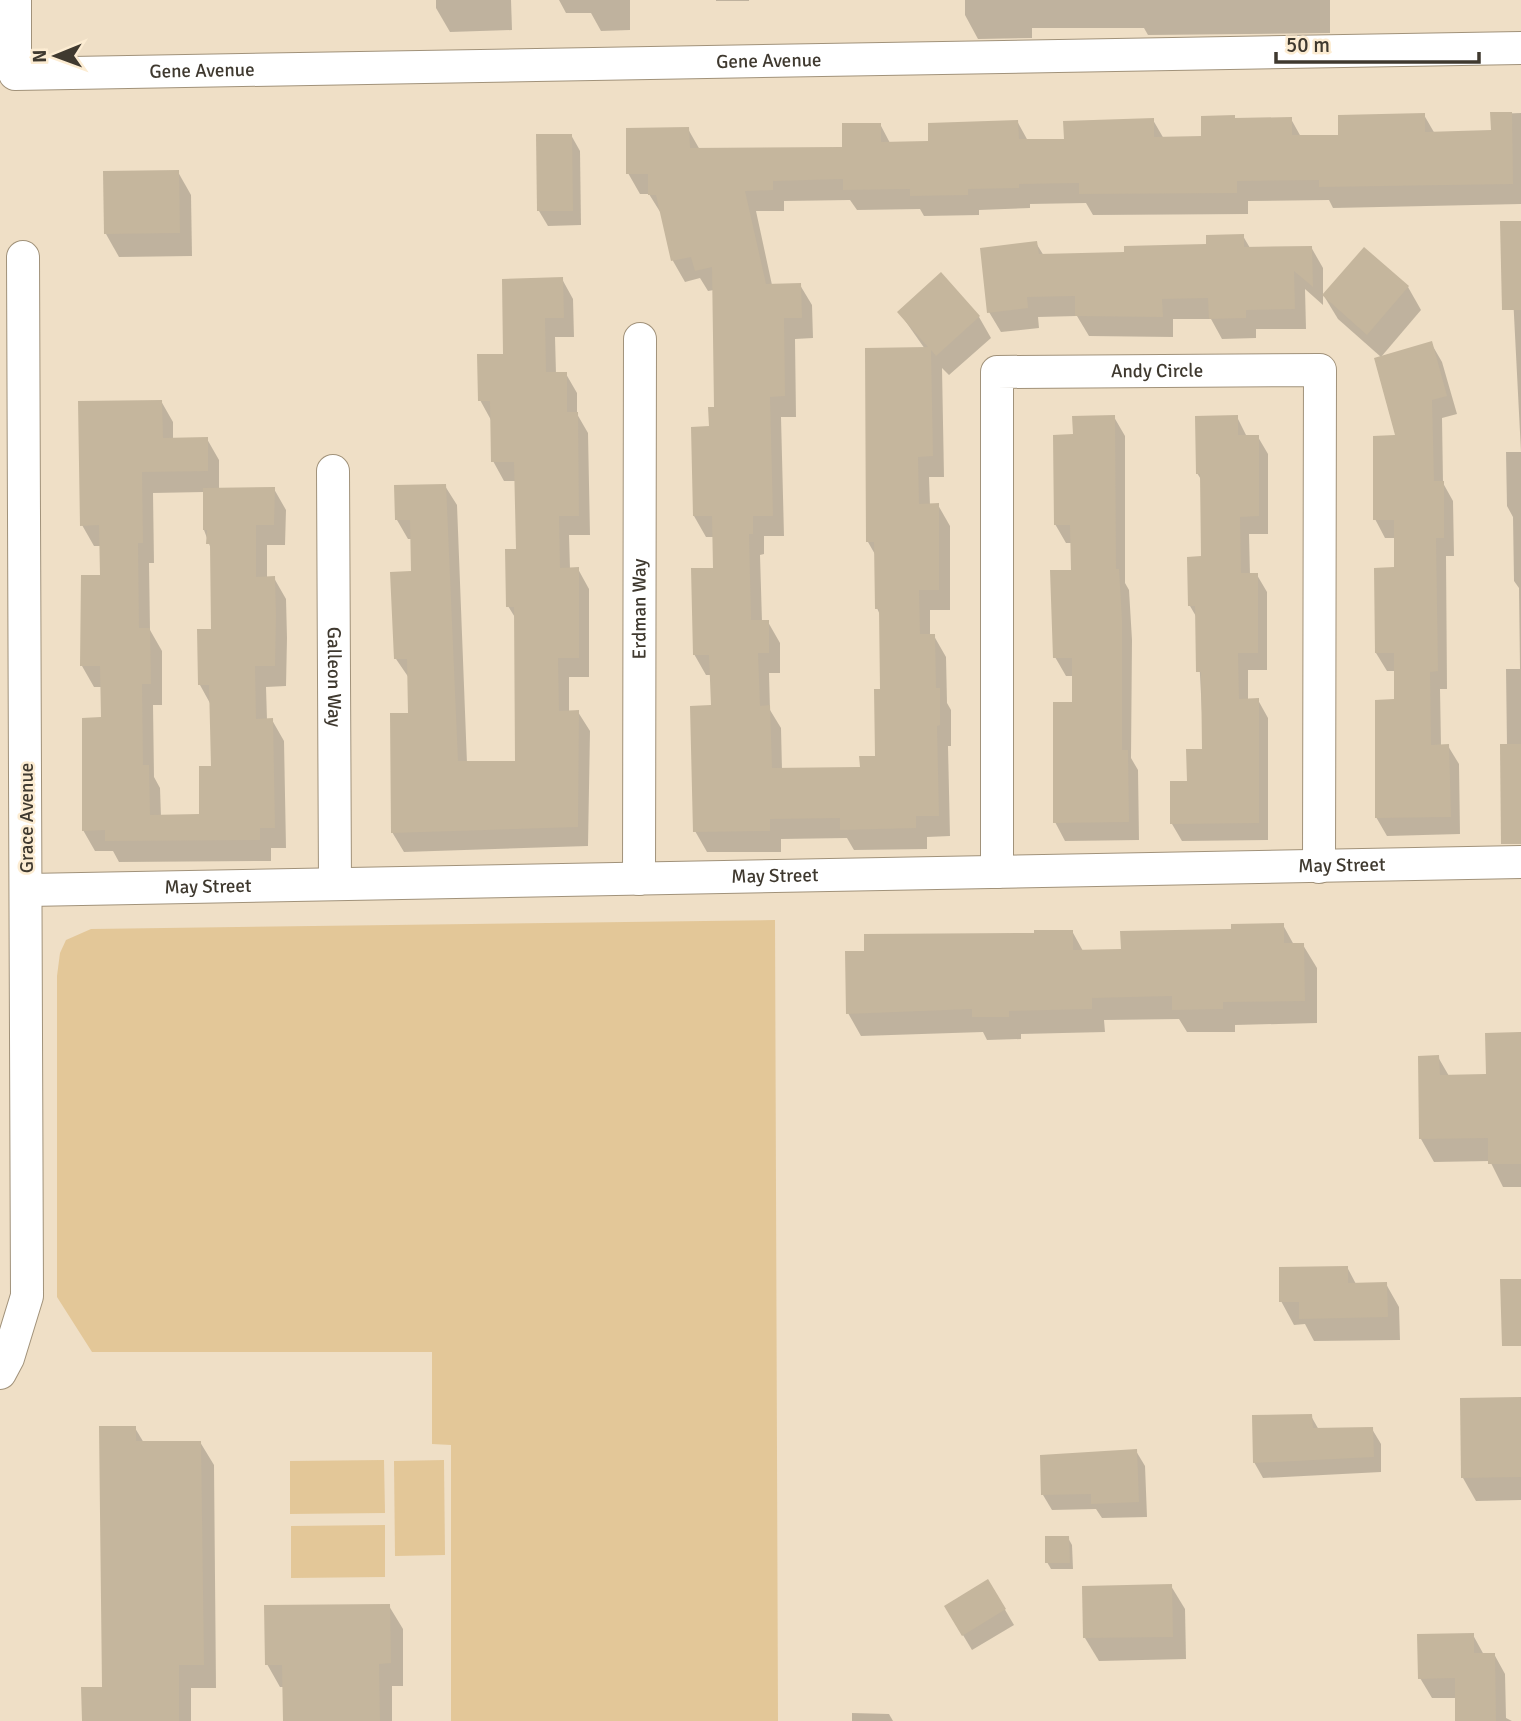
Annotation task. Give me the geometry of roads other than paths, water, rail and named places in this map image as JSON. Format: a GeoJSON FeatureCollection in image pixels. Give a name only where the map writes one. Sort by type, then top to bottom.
{"type":"FeatureCollection","features":[{"type":"Feature","properties":{"kind":"street","name":"Gene Avenue"},"geometry":{"type":"LineString","coordinates":[[15,0],[15,74],[1521,48]]}},
{"type":"Feature","properties":{"kind":"street","name":"Grace Avenue"},"geometry":{"type":"LineString","coordinates":[[0,1373],[8,1358],[27,1296],[23,257]]}},
{"type":"Feature","properties":{"kind":"street","name":"Erdman Way"},"geometry":{"type":"LineString","coordinates":[[639,879],[640,339]]}},
{"type":"Feature","properties":{"kind":"street","name":"Andy Circle"},"geometry":{"type":"LineString","coordinates":[[997,872],[997,372],[1320,370],[1319,867]]}},
{"type":"Feature","properties":{"kind":"street","name":"Galleon Way"},"geometry":{"type":"LineString","coordinates":[[333,471],[335,884]]}},
{"type":"Feature","properties":{"kind":"street","name":"May Street"},"geometry":{"type":"LineString","coordinates":[[27,890],[1521,862]]}}]}
